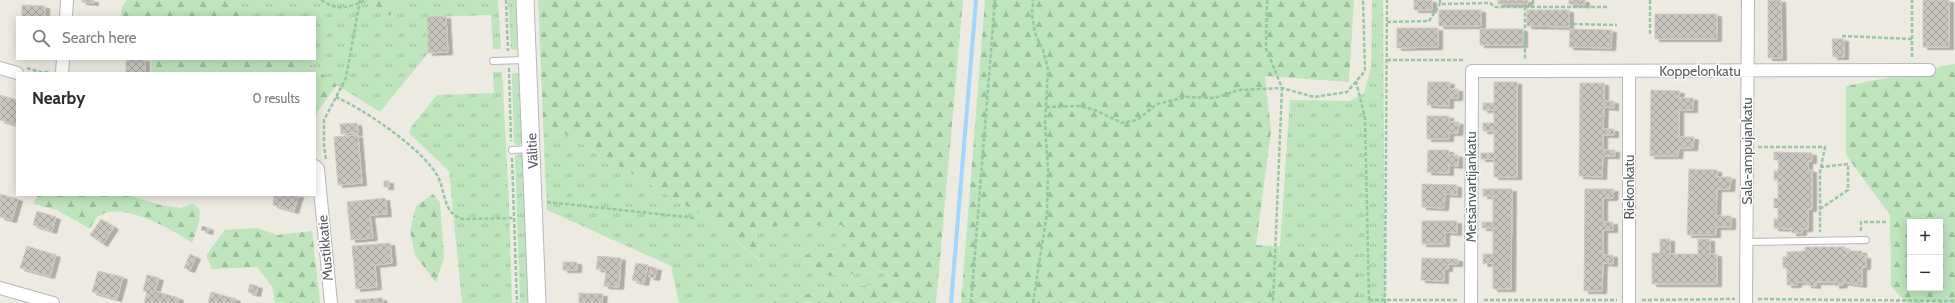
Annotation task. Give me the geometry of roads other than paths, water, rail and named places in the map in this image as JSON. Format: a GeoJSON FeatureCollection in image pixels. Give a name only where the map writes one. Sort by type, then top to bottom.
{"type":"FeatureCollection","features":[{"type":"Feature","properties":{"kind":"main road","name":"Välitie"},"geometry":{"type":"LineString","coordinates":[[525,0],[537,303]]}},
{"type":"Feature","properties":{"kind":"street"},"geometry":{"type":"LineString","coordinates":[[66,16],[67,0]]}},
{"type":"Feature","properties":{"kind":"street","name":"Sala-ampujankatu"},"geometry":{"type":"LineString","coordinates":[[1746,301],[1748,0]]}},
{"type":"Feature","properties":{"kind":"street"},"geometry":{"type":"LineString","coordinates":[[62,72],[63,60]]}},
{"type":"Feature","properties":{"kind":"street","name":"Koppelonkatu"},"geometry":{"type":"LineString","coordinates":[[1471,66],[1629,71],[1929,70]]}},
{"type":"Feature","properties":{"kind":"street","name":"Metsänvartijankatu"},"geometry":{"type":"LineString","coordinates":[[1466,302],[1471,66]]}},
{"type":"Feature","properties":{"kind":"street"},"geometry":{"type":"LineString","coordinates":[[0,68],[16,73]]}},
{"type":"Feature","properties":{"kind":"street","name":"Riekonkatu"},"geometry":{"type":"LineString","coordinates":[[1629,71],[1629,301]]}},
{"type":"Feature","properties":{"kind":"street","name":"Mustikkatie"},"geometry":{"type":"LineString","coordinates":[[320,165],[331,303]]}},
{"type":"Feature","properties":{"kind":"street"},"geometry":{"type":"LineString","coordinates":[[0,288],[53,303]]}},
{"type":"Feature","properties":{"kind":"lane"},"geometry":{"type":"LineString","coordinates":[[493,61],[528,60]]}},
{"type":"Feature","properties":{"kind":"lane"},"geometry":{"type":"LineString","coordinates":[[512,150],[532,149]]}},
{"type":"Feature","properties":{"kind":"lane"},"geometry":{"type":"LineString","coordinates":[[1746,242],[1864,240]]}},
{"type":"Feature","properties":{"kind":"waterway"},"geometry":{"type":"LineString","coordinates":[[951,303],[976,0]]}}]}
